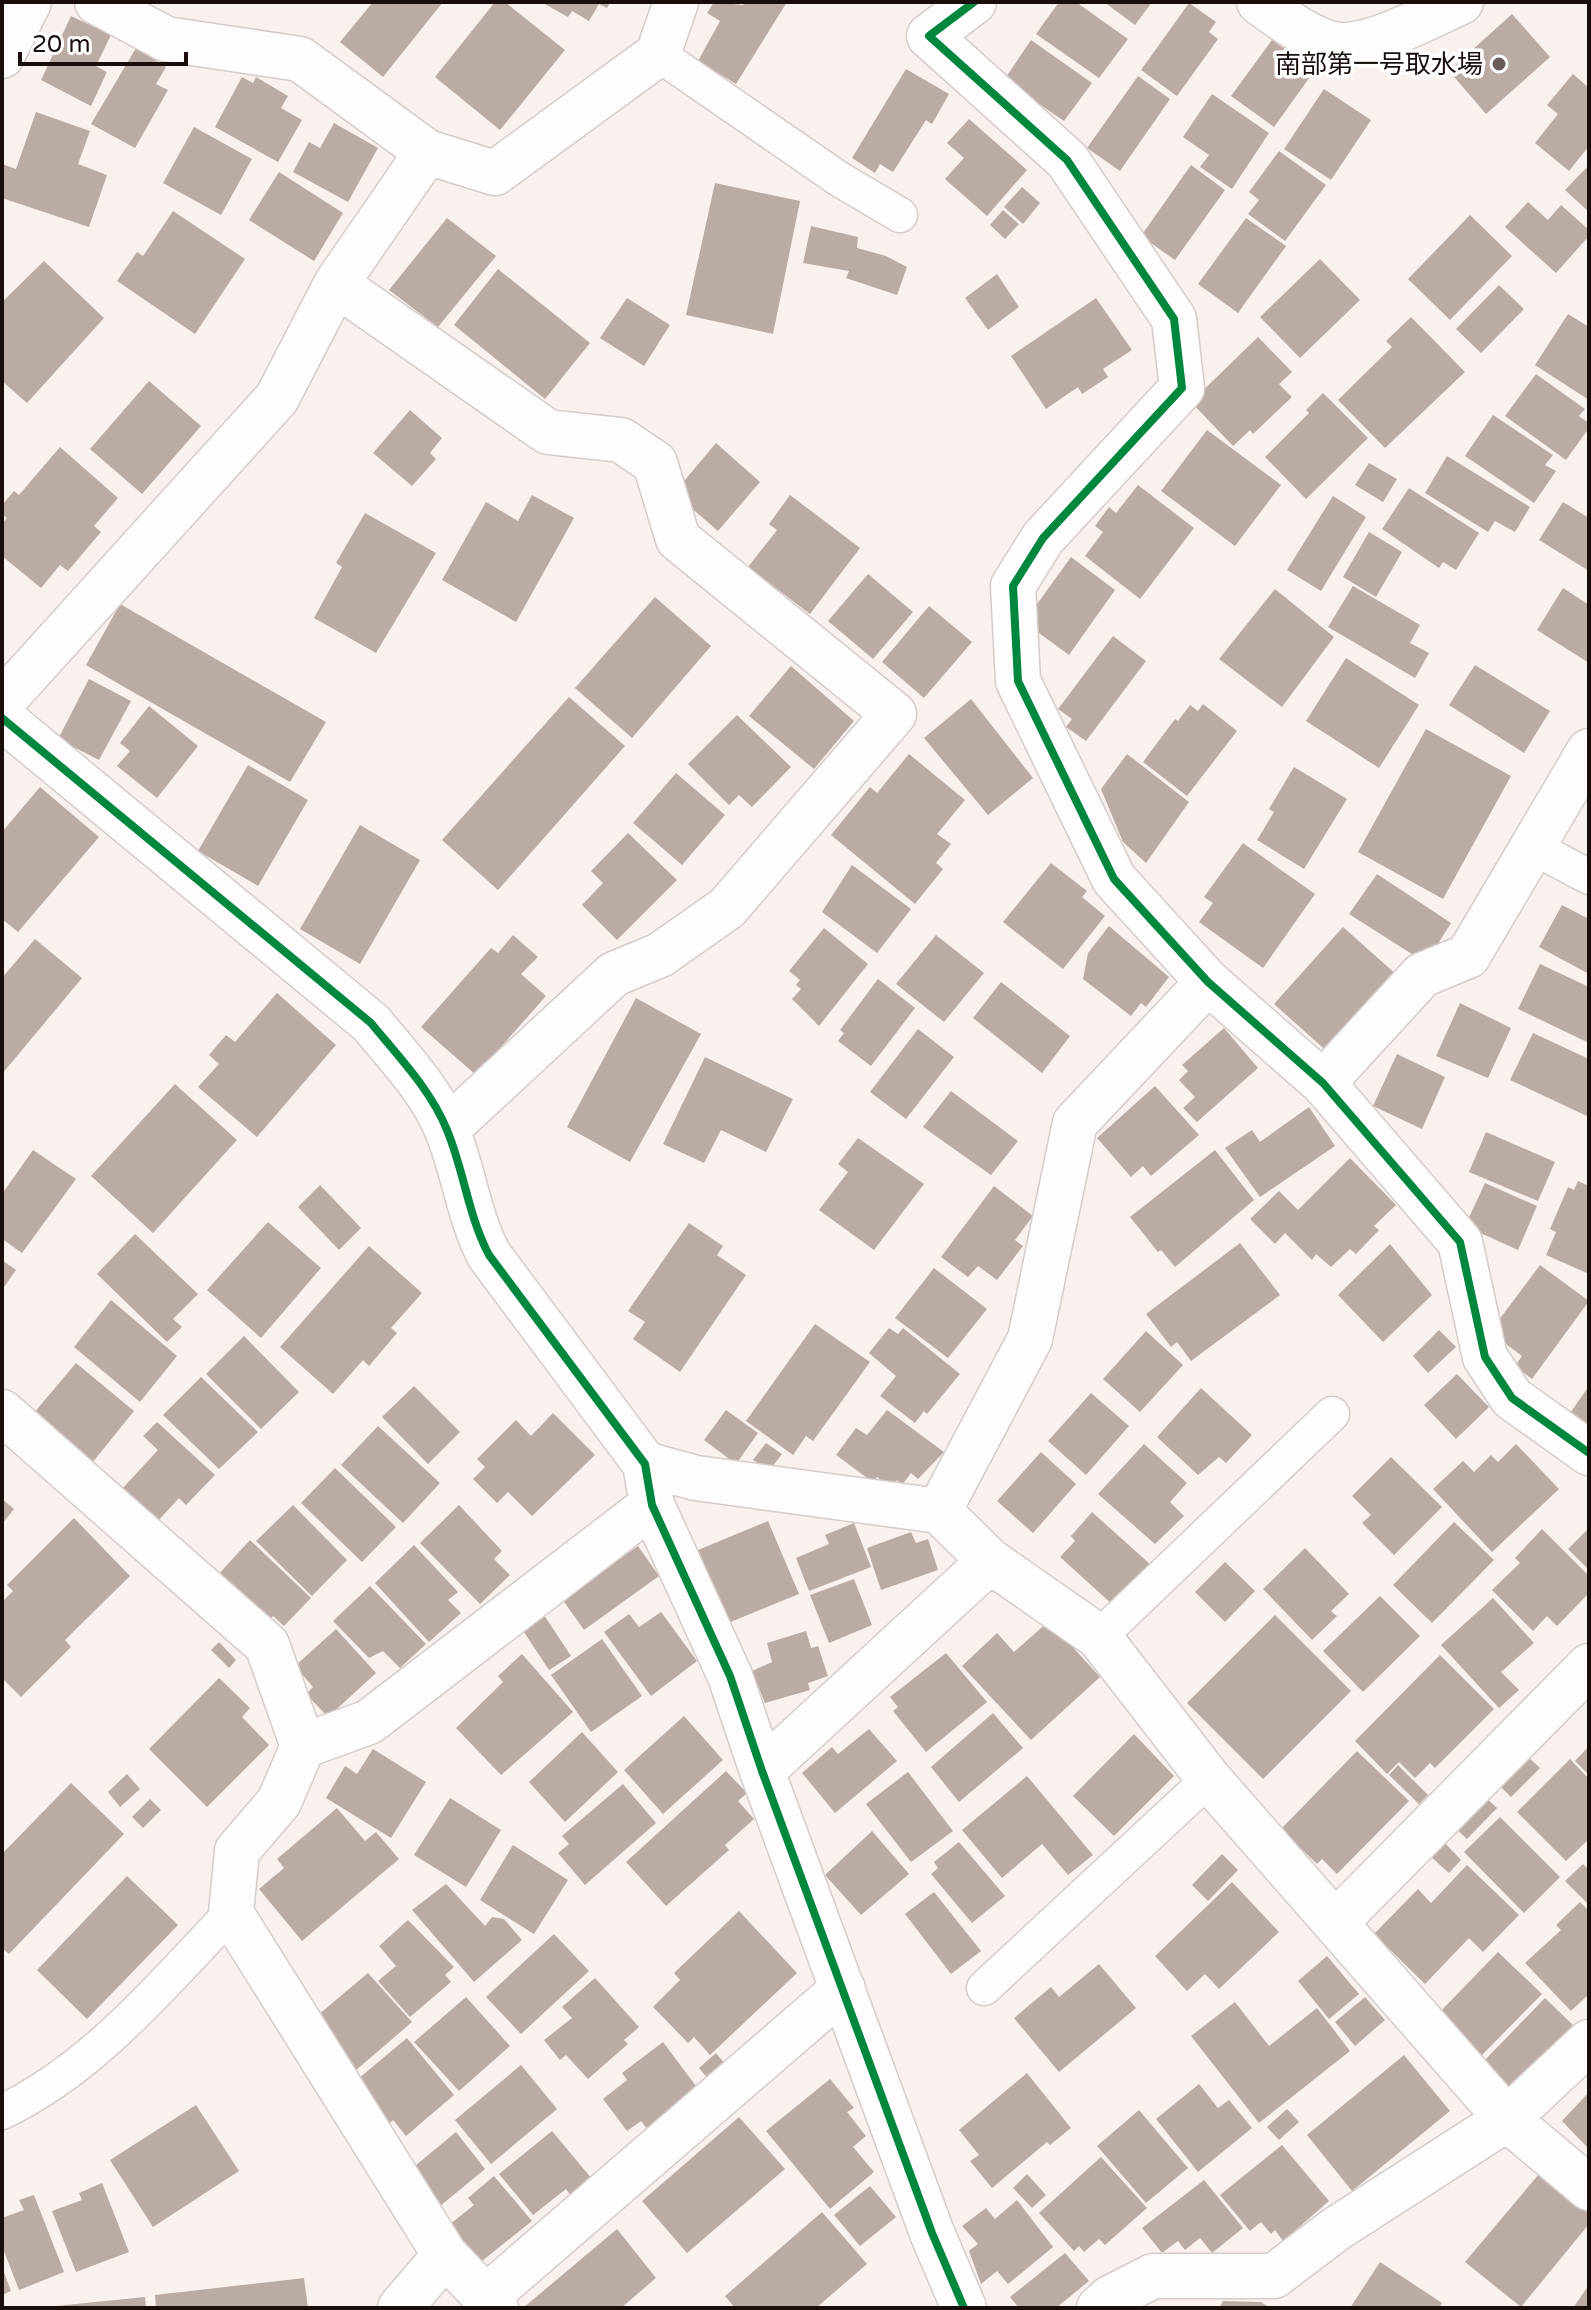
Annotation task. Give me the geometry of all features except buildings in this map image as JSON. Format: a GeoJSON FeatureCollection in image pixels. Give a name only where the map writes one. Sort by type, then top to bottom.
{"type":"FeatureCollection","features":[{"type":"Feature","properties":{"kind":"street"},"geometry":{"type":"LineString","coordinates":[[2,56],[29,2]]}},
{"type":"Feature","properties":{"kind":"street"},"geometry":{"type":"LineString","coordinates":[[97,2],[166,39],[300,59],[427,152],[495,173],[658,54],[676,2]]}},
{"type":"Feature","properties":{"kind":"street"},"geometry":{"type":"LineString","coordinates":[[974,2],[929,36],[1067,160],[1174,319],[1182,388],[1043,538],[1013,586],[1018,681],[1114,879],[1208,982],[1323,1083],[1460,1242],[1485,1357],[1512,1398],[1589,1453]]}},
{"type":"Feature","properties":{"kind":"street"},"geometry":{"type":"LineString","coordinates":[[1259,2],[1291,27],[1342,46],[1400,31],[1461,2]]}},
{"type":"Feature","properties":{"kind":"street"},"geometry":{"type":"LineString","coordinates":[[2,702],[277,398],[336,284],[427,152]]}},
{"type":"Feature","properties":{"kind":"street"},"geometry":{"type":"LineString","coordinates":[[336,284],[548,432],[621,440],[655,463],[678,539],[894,714],[727,908],[660,955],[614,974],[447,1129]]}},
{"type":"Feature","properties":{"kind":"street"},"geometry":{"type":"LineString","coordinates":[[2,718],[371,1023],[413,1074],[447,1129],[475,1227],[489,1255],[649,1485],[730,1676],[932,2233],[964,2308]]}},
{"type":"Feature","properties":{"kind":"street"},"geometry":{"type":"LineString","coordinates":[[1323,1083],[1422,975],[1468,956],[1589,751]]}},
{"type":"Feature","properties":{"kind":"street"},"geometry":{"type":"LineString","coordinates":[[939,1511],[1030,1339],[1075,1123],[1208,982]]}},
{"type":"Feature","properties":{"kind":"street"},"geometry":{"type":"LineString","coordinates":[[2,1412],[267,1645],[303,1746],[279,1802],[237,1851],[231,1913],[445,2255],[490,2303],[843,1989]]}},
{"type":"Feature","properties":{"kind":"street"},"geometry":{"type":"LineString","coordinates":[[303,1746],[369,1722],[649,1485],[696,1478],[939,1511],[990,1561],[1099,1637],[1209,1779],[1507,2119],[1589,2188]]}},
{"type":"Feature","properties":{"kind":"street"},"geometry":{"type":"LineString","coordinates":[[762,1771],[990,1561]]}},
{"type":"Feature","properties":{"kind":"street"},"geometry":{"type":"LineString","coordinates":[[1335,1923],[1589,1666]]}},
{"type":"Feature","properties":{"kind":"street"},"geometry":{"type":"LineString","coordinates":[[1099,2308],[1110,2298],[1153,2276],[1274,2276],[1336,2229],[1507,2119],[1589,2042]]}},
{"type":"Feature","properties":{"kind":"street"},"geometry":{"type":"LineString","coordinates":[[400,2308],[445,2255]]}},
{"type":"Feature","properties":{"kind":"lane"},"geometry":{"type":"LineString","coordinates":[[658,54],[839,179],[900,215]]}},
{"type":"Feature","properties":{"kind":"lane"},"geometry":{"type":"LineString","coordinates":[[1533,847],[1589,877]]}},
{"type":"Feature","properties":{"kind":"lane"},"geometry":{"type":"LineString","coordinates":[[1099,1637],[1332,1414]]}},
{"type":"Feature","properties":{"kind":"lane"},"geometry":{"type":"LineString","coordinates":[[984,1988],[1209,1779]]}},
{"type":"Feature","properties":{"kind":"lane"},"geometry":{"type":"LineString","coordinates":[[2,2112],[20,2103],[109,2039],[231,1913]]}},
{"type":"Feature","properties":{"kind":"cycle path"},"geometry":{"type":"LineString","coordinates":[[974,2],[929,36],[1067,160],[1174,319],[1182,388],[1043,538],[1013,586],[1018,681],[1114,879],[1208,982],[1323,1083],[1460,1242],[1485,1357],[1512,1398],[1589,1453]]}},
{"type":"Feature","properties":{"kind":"cycle path"},"geometry":{"type":"LineString","coordinates":[[2,718],[371,1023],[432,1101],[453,1146],[476,1224],[489,1255],[645,1464],[652,1505],[730,1676],[932,2233],[964,2308]]}},
{"type":"Feature","properties":{"kind":"place","name":"南部第一号取水場"},"geometry":{"type":"Point","coordinates":[1499,64]}}]}
